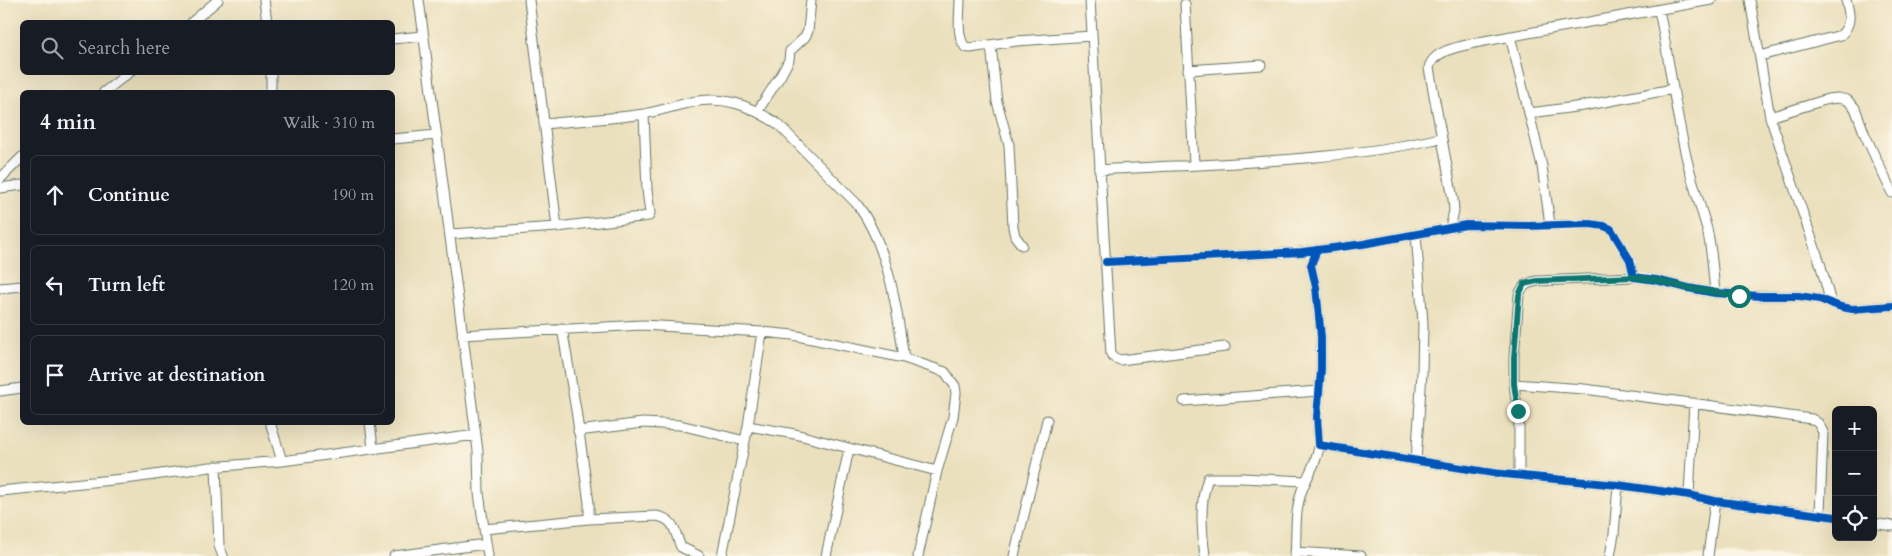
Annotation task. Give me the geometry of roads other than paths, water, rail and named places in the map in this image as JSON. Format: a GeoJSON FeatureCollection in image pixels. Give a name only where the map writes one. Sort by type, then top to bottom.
{"type":"FeatureCollection","features":[{"type":"Feature","properties":{"kind":"street"},"geometry":{"type":"LineString","coordinates":[[194,20],[218,0]]}},
{"type":"Feature","properties":{"kind":"street"},"geometry":{"type":"LineString","coordinates":[[264,0],[267,20]]}},
{"type":"Feature","properties":{"kind":"street"},"geometry":{"type":"LineString","coordinates":[[419,0],[476,435],[479,493],[488,556]]}},
{"type":"Feature","properties":{"kind":"street"},"geometry":{"type":"LineString","coordinates":[[529,0],[557,226]]}},
{"type":"Feature","properties":{"kind":"street"},"geometry":{"type":"LineString","coordinates":[[757,112],[781,75],[789,60],[790,51],[805,37],[808,31],[811,0]]}},
{"type":"Feature","properties":{"kind":"street"},"geometry":{"type":"LineString","coordinates":[[960,0],[960,32],[965,47],[970,48],[1048,38],[1092,36]]}},
{"type":"Feature","properties":{"kind":"street"},"geometry":{"type":"LineString","coordinates":[[1090,0],[1110,347],[1113,357],[1120,360],[1177,351],[1225,347]]}},
{"type":"Feature","properties":{"kind":"street"},"geometry":{"type":"LineString","coordinates":[[1450,228],[1454,211],[1429,68],[1430,62],[1444,52],[1479,42],[1711,0]]}},
{"type":"Feature","properties":{"kind":"street"},"geometry":{"type":"LineString","coordinates":[[1750,0],[1770,117],[1832,303]]}},
{"type":"Feature","properties":{"kind":"street"},"geometry":{"type":"LineString","coordinates":[[1760,56],[1841,35],[1850,23],[1846,0]]}},
{"type":"Feature","properties":{"kind":"street"},"geometry":{"type":"LineString","coordinates":[[1185,4],[1194,164]]}},
{"type":"Feature","properties":{"kind":"street"},"geometry":{"type":"LineString","coordinates":[[1659,10],[1688,164],[1707,231],[1715,293]]}},
{"type":"Feature","properties":{"kind":"street"},"geometry":{"type":"LineString","coordinates":[[395,39],[423,36]]}},
{"type":"Feature","properties":{"kind":"street"},"geometry":{"type":"LineString","coordinates":[[1510,36],[1530,113],[1547,192],[1550,225]]}},
{"type":"Feature","properties":{"kind":"street"},"geometry":{"type":"LineString","coordinates":[[991,45],[998,102],[1009,145],[1013,227],[1015,236],[1022,245]]}},
{"type":"Feature","properties":{"kind":"street"},"geometry":{"type":"LineString","coordinates":[[1188,70],[1260,64]]}},
{"type":"Feature","properties":{"kind":"street"},"geometry":{"type":"LineString","coordinates":[[107,90],[126,75]]}},
{"type":"Feature","properties":{"kind":"street"},"geometry":{"type":"LineString","coordinates":[[271,75],[271,90]]}},
{"type":"Feature","properties":{"kind":"street"},"geometry":{"type":"LineString","coordinates":[[1530,113],[1583,106],[1673,89]]}},
{"type":"Feature","properties":{"kind":"street"},"geometry":{"type":"LineString","coordinates":[[1770,117],[1828,99],[1838,98],[1847,100],[1855,108],[1865,135],[1892,193]]}},
{"type":"Feature","properties":{"kind":"street"},"geometry":{"type":"LineString","coordinates":[[544,124],[644,114],[692,102],[711,100],[733,101],[778,124],[866,215],[882,256],[897,307],[904,358]]}},
{"type":"Feature","properties":{"kind":"street"},"geometry":{"type":"LineString","coordinates":[[451,234],[557,226],[649,216],[644,114]]}},
{"type":"Feature","properties":{"kind":"street"},"geometry":{"type":"LineString","coordinates":[[395,139],[437,135]]}},
{"type":"Feature","properties":{"kind":"street"},"geometry":{"type":"LineString","coordinates":[[1099,170],[1194,164],[1229,164],[1359,154],[1441,138]]}},
{"type":"Feature","properties":{"kind":"street"},"geometry":{"type":"LineString","coordinates":[[0,180],[20,159]]}},
{"type":"Feature","properties":{"kind":"street"},"geometry":{"type":"LineString","coordinates":[[0,188],[20,185]]}},
{"type":"Feature","properties":{"kind":"street"},"geometry":{"type":"LineString","coordinates":[[1454,211],[1466,225]]}},
{"type":"Feature","properties":{"kind":"street"},"geometry":{"type":"LineString","coordinates":[[1106,262],[1302,252],[1363,244],[1466,225],[1590,224],[1611,229],[1630,260],[1634,277]]}},
{"type":"Feature","properties":{"kind":"street"},"geometry":{"type":"LineString","coordinates":[[1416,234],[1423,323],[1422,373],[1416,461]]}},
{"type":"Feature","properties":{"kind":"street"},"geometry":{"type":"LineString","coordinates":[[1312,265],[1317,250]]}},
{"type":"Feature","properties":{"kind":"street"},"geometry":{"type":"LineString","coordinates":[[1302,252],[1312,265],[1321,337],[1317,416],[1319,446],[1297,509],[1295,554],[1361,556]]}},
{"type":"Feature","properties":{"kind":"street"},"geometry":{"type":"LineString","coordinates":[[1519,475],[1519,424],[1514,384],[1514,357],[1519,295],[1524,284],[1537,281],[1634,277],[1715,293],[1799,296],[1819,299],[1852,309],[1892,306]]}},
{"type":"Feature","properties":{"kind":"street"},"geometry":{"type":"LineString","coordinates":[[0,288],[20,286]]}},
{"type":"Feature","properties":{"kind":"street"},"geometry":{"type":"LineString","coordinates":[[462,335],[642,325],[762,332],[793,335],[904,358],[944,372],[955,386],[953,417],[937,470],[918,556]]}},
{"type":"Feature","properties":{"kind":"street"},"geometry":{"type":"LineString","coordinates":[[562,328],[576,410],[589,502],[589,519]]}},
{"type":"Feature","properties":{"kind":"street"},"geometry":{"type":"LineString","coordinates":[[722,556],[748,426],[762,332]]}},
{"type":"Feature","properties":{"kind":"street"},"geometry":{"type":"LineString","coordinates":[[1514,384],[1584,390],[1694,404],[1803,418],[1818,423],[1823,432],[1820,515]]}},
{"type":"Feature","properties":{"kind":"street"},"geometry":{"type":"LineString","coordinates":[[0,391],[20,388]]}},
{"type":"Feature","properties":{"kind":"street"},"geometry":{"type":"LineString","coordinates":[[1184,401],[1319,391]]}},
{"type":"Feature","properties":{"kind":"street"},"geometry":{"type":"LineString","coordinates":[[1689,495],[1694,404]]}},
{"type":"Feature","properties":{"kind":"street"},"geometry":{"type":"LineString","coordinates":[[1014,556],[1046,420]]}},
{"type":"Feature","properties":{"kind":"street"},"geometry":{"type":"LineString","coordinates":[[578,431],[643,423],[680,425],[745,441]]}},
{"type":"Feature","properties":{"kind":"street"},"geometry":{"type":"LineString","coordinates":[[271,425],[282,461]]}},
{"type":"Feature","properties":{"kind":"street"},"geometry":{"type":"LineString","coordinates":[[370,425],[373,448]]}},
{"type":"Feature","properties":{"kind":"street"},"geometry":{"type":"LineString","coordinates":[[748,426],[795,434],[937,470]]}},
{"type":"Feature","properties":{"kind":"street"},"geometry":{"type":"LineString","coordinates":[[0,492],[133,478],[216,466],[282,461],[476,435]]}},
{"type":"Feature","properties":{"kind":"street"},"geometry":{"type":"LineString","coordinates":[[1319,446],[1493,473],[1618,485],[1832,517]]}},
{"type":"Feature","properties":{"kind":"street"},"geometry":{"type":"LineString","coordinates":[[826,556],[849,449]]}},
{"type":"Feature","properties":{"kind":"street"},"geometry":{"type":"LineString","coordinates":[[216,466],[220,546],[223,556]]}},
{"type":"Feature","properties":{"kind":"street"},"geometry":{"type":"LineString","coordinates":[[1205,556],[1202,535],[1203,511],[1208,478],[1306,481]]}},
{"type":"Feature","properties":{"kind":"street"},"geometry":{"type":"LineString","coordinates":[[1610,556],[1614,534],[1618,485]]}},
{"type":"Feature","properties":{"kind":"street"},"geometry":{"type":"LineString","coordinates":[[1708,556],[1715,501]]}},
{"type":"Feature","properties":{"kind":"street"},"geometry":{"type":"LineString","coordinates":[[484,529],[589,519],[664,517],[676,530],[681,547],[699,556]]}},
{"type":"Feature","properties":{"kind":"street"},"geometry":{"type":"LineString","coordinates":[[1877,524],[1892,526]]}},
{"type":"Feature","properties":{"kind":"street"},"geometry":{"type":"LineString","coordinates":[[394,556],[486,544]]}}]}
